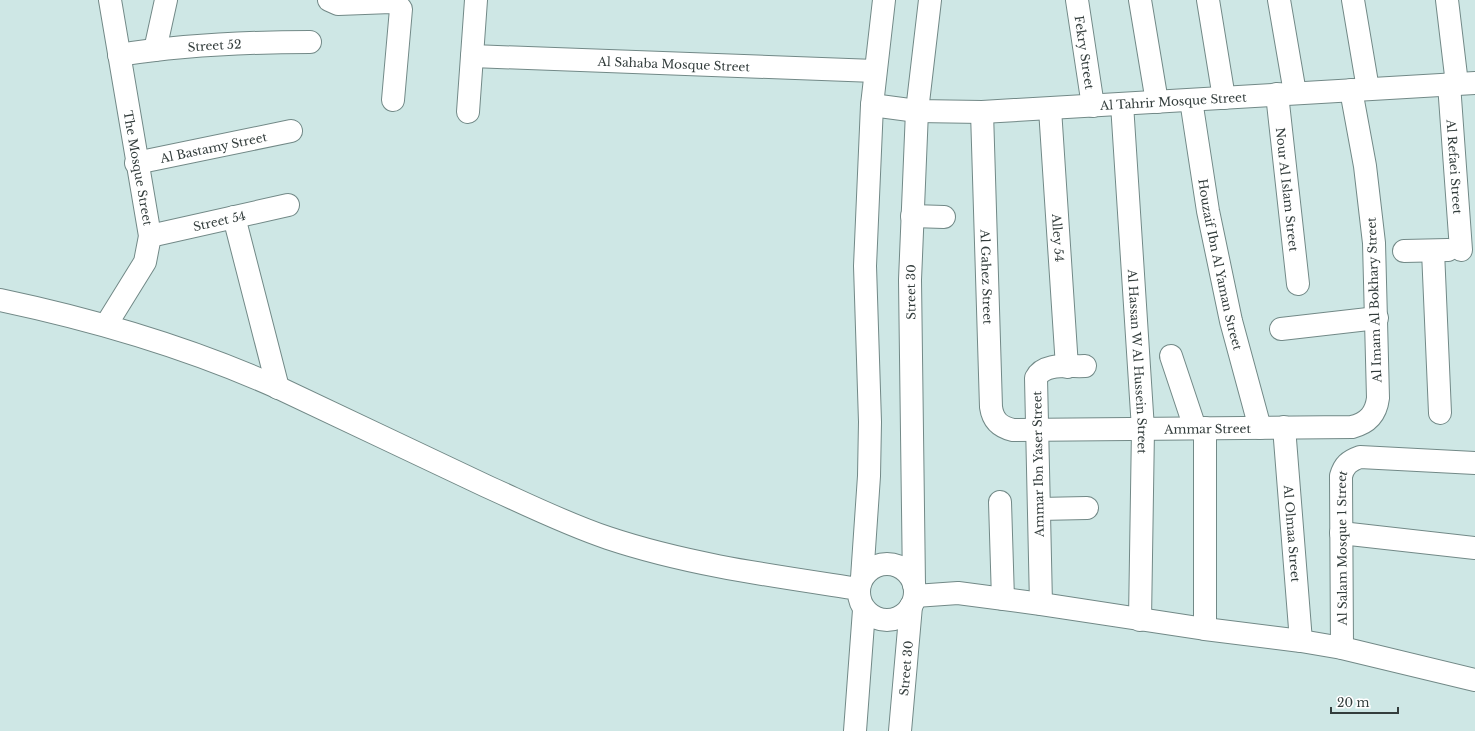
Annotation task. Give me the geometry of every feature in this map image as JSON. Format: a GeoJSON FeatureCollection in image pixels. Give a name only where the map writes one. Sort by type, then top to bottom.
{"type":"FeatureCollection","features":[{"type":"Feature","properties":{"kind":"street","name":"The Mosque Street"},"geometry":{"type":"LineString","coordinates":[[106,326],[145,262],[150,236],[136,163],[110,0]]}},
{"type":"Feature","properties":{"kind":"street"},"geometry":{"type":"LineString","coordinates":[[155,50],[166,0]]}},
{"type":"Feature","properties":{"kind":"street"},"geometry":{"type":"LineString","coordinates":[[329,0],[338,4],[392,2],[397,4],[401,9],[393,100]]}},
{"type":"Feature","properties":{"kind":"street"},"geometry":{"type":"LineString","coordinates":[[468,112],[476,0]]}},
{"type":"Feature","properties":{"kind":"street"},"geometry":{"type":"LineString","coordinates":[[860,584],[869,570],[879,565],[890,564],[900,568],[909,575],[913,596],[904,615],[894,620],[883,620],[872,617],[864,610],[859,600],[860,584],[869,476],[870,422],[865,266],[872,105],[884,0]]}},
{"type":"Feature","properties":{"kind":"street","name":"Street 30"},"geometry":{"type":"LineString","coordinates":[[900,731],[913,596],[910,280],[912,216],[917,111],[930,0]]}},
{"type":"Feature","properties":{"kind":"street","name":"Fekry Street"},"geometry":{"type":"LineString","coordinates":[[1077,0],[1093,106]]}},
{"type":"Feature","properties":{"kind":"street"},"geometry":{"type":"LineString","coordinates":[[1140,0],[1157,102]]}},
{"type":"Feature","properties":{"kind":"street"},"geometry":{"type":"LineString","coordinates":[[1208,0],[1224,98]]}},
{"type":"Feature","properties":{"kind":"street","name":"Nour Al Islam Street"},"geometry":{"type":"LineString","coordinates":[[1279,0],[1298,284]]}},
{"type":"Feature","properties":{"kind":"street","name":"Al Imam Al Bokhary Street"},"geometry":{"type":"LineString","coordinates":[[1353,0],[1365,166],[1374,243],[1378,398],[1374,414]]}},
{"type":"Feature","properties":{"kind":"street","name":"Al Refaei Street"},"geometry":{"type":"LineString","coordinates":[[1447,0],[1460,84],[1468,250]]}},
{"type":"Feature","properties":{"kind":"street","name":"Street 52"},"geometry":{"type":"LineString","coordinates":[[119,55],[155,50],[258,42],[310,42]]}},
{"type":"Feature","properties":{"kind":"street","name":"Al Sahaba Mosque Street"},"geometry":{"type":"LineString","coordinates":[[472,56],[875,71]]}},
{"type":"Feature","properties":{"kind":"street","name":"Al Tahrir Mosque Street"},"geometry":{"type":"LineString","coordinates":[[872,105],[917,111],[982,112],[1460,84]]}},
{"type":"Feature","properties":{"kind":"street","name":"Houzaif Ibn Al Yaman Street"},"geometry":{"type":"LineString","coordinates":[[1192,100],[1208,211],[1231,321],[1260,428]]}},
{"type":"Feature","properties":{"kind":"street","name":"Al Hassan W Al Hussein Street"},"geometry":{"type":"LineString","coordinates":[[1122,104],[1142,429],[1140,620]]}},
{"type":"Feature","properties":{"kind":"street","name":"Alley 54"},"geometry":{"type":"LineString","coordinates":[[1050,108],[1076,367]]}},
{"type":"Feature","properties":{"kind":"street","name":"Al Gahez Street"},"geometry":{"type":"LineString","coordinates":[[982,112],[991,408],[992,416],[997,423],[1004,428],[1013,430]]}},
{"type":"Feature","properties":{"kind":"street","name":"Al Bastamy Street"},"geometry":{"type":"LineString","coordinates":[[136,163],[291,131]]}},
{"type":"Feature","properties":{"kind":"street","name":"Street 54"},"geometry":{"type":"LineString","coordinates":[[150,236],[288,205]]}},
{"type":"Feature","properties":{"kind":"street"},"geometry":{"type":"LineString","coordinates":[[912,216],[944,217]]}},
{"type":"Feature","properties":{"kind":"street"},"geometry":{"type":"LineString","coordinates":[[234,217],[278,388]]}},
{"type":"Feature","properties":{"kind":"street"},"geometry":{"type":"LineString","coordinates":[[1433,250],[1440,413]]}},
{"type":"Feature","properties":{"kind":"street"},"geometry":{"type":"LineString","coordinates":[[1404,251],[1468,250]]}},
{"type":"Feature","properties":{"kind":"street"},"geometry":{"type":"LineString","coordinates":[[0,300],[106,326],[180,349],[278,388],[554,517],[608,538],[650,550],[735,570],[860,584]]}},
{"type":"Feature","properties":{"kind":"street"},"geometry":{"type":"LineString","coordinates":[[1281,328],[1377,318]]}},
{"type":"Feature","properties":{"kind":"street"},"geometry":{"type":"LineString","coordinates":[[1171,356],[1200,428],[1205,629]]}},
{"type":"Feature","properties":{"kind":"street","name":"Ammar Ibn Yaser Street"},"geometry":{"type":"LineString","coordinates":[[1041,604],[1036,383],[1039,373],[1047,368],[1076,367]]}},
{"type":"Feature","properties":{"kind":"street","name":"Ammar Street"},"geometry":{"type":"LineString","coordinates":[[1013,430],[1352,427],[1360,425],[1374,414]]}},
{"type":"Feature","properties":{"kind":"street","name":"Al Olmaa Street"},"geometry":{"type":"LineString","coordinates":[[1284,427],[1301,641]]}},
{"type":"Feature","properties":{"kind":"street","name":"Al Salam Mosque 1 Street"},"geometry":{"type":"LineString","coordinates":[[1342,648],[1341,476],[1344,467],[1350,460],[1360,457],[1475,464]]}},
{"type":"Feature","properties":{"kind":"street"},"geometry":{"type":"LineString","coordinates":[[1000,502],[1003,599]]}},
{"type":"Feature","properties":{"kind":"street"},"geometry":{"type":"LineString","coordinates":[[1039,509],[1087,508]]}},
{"type":"Feature","properties":{"kind":"street"},"geometry":{"type":"LineString","coordinates":[[1341,533],[1475,548]]}},
{"type":"Feature","properties":{"kind":"street"},"geometry":{"type":"LineString","coordinates":[[913,596],[958,593],[1041,604],[1140,620],[1301,641],[1342,648],[1475,680]]}},
{"type":"Feature","properties":{"kind":"street"},"geometry":{"type":"LineString","coordinates":[[855,731],[864,610]]}}]}
